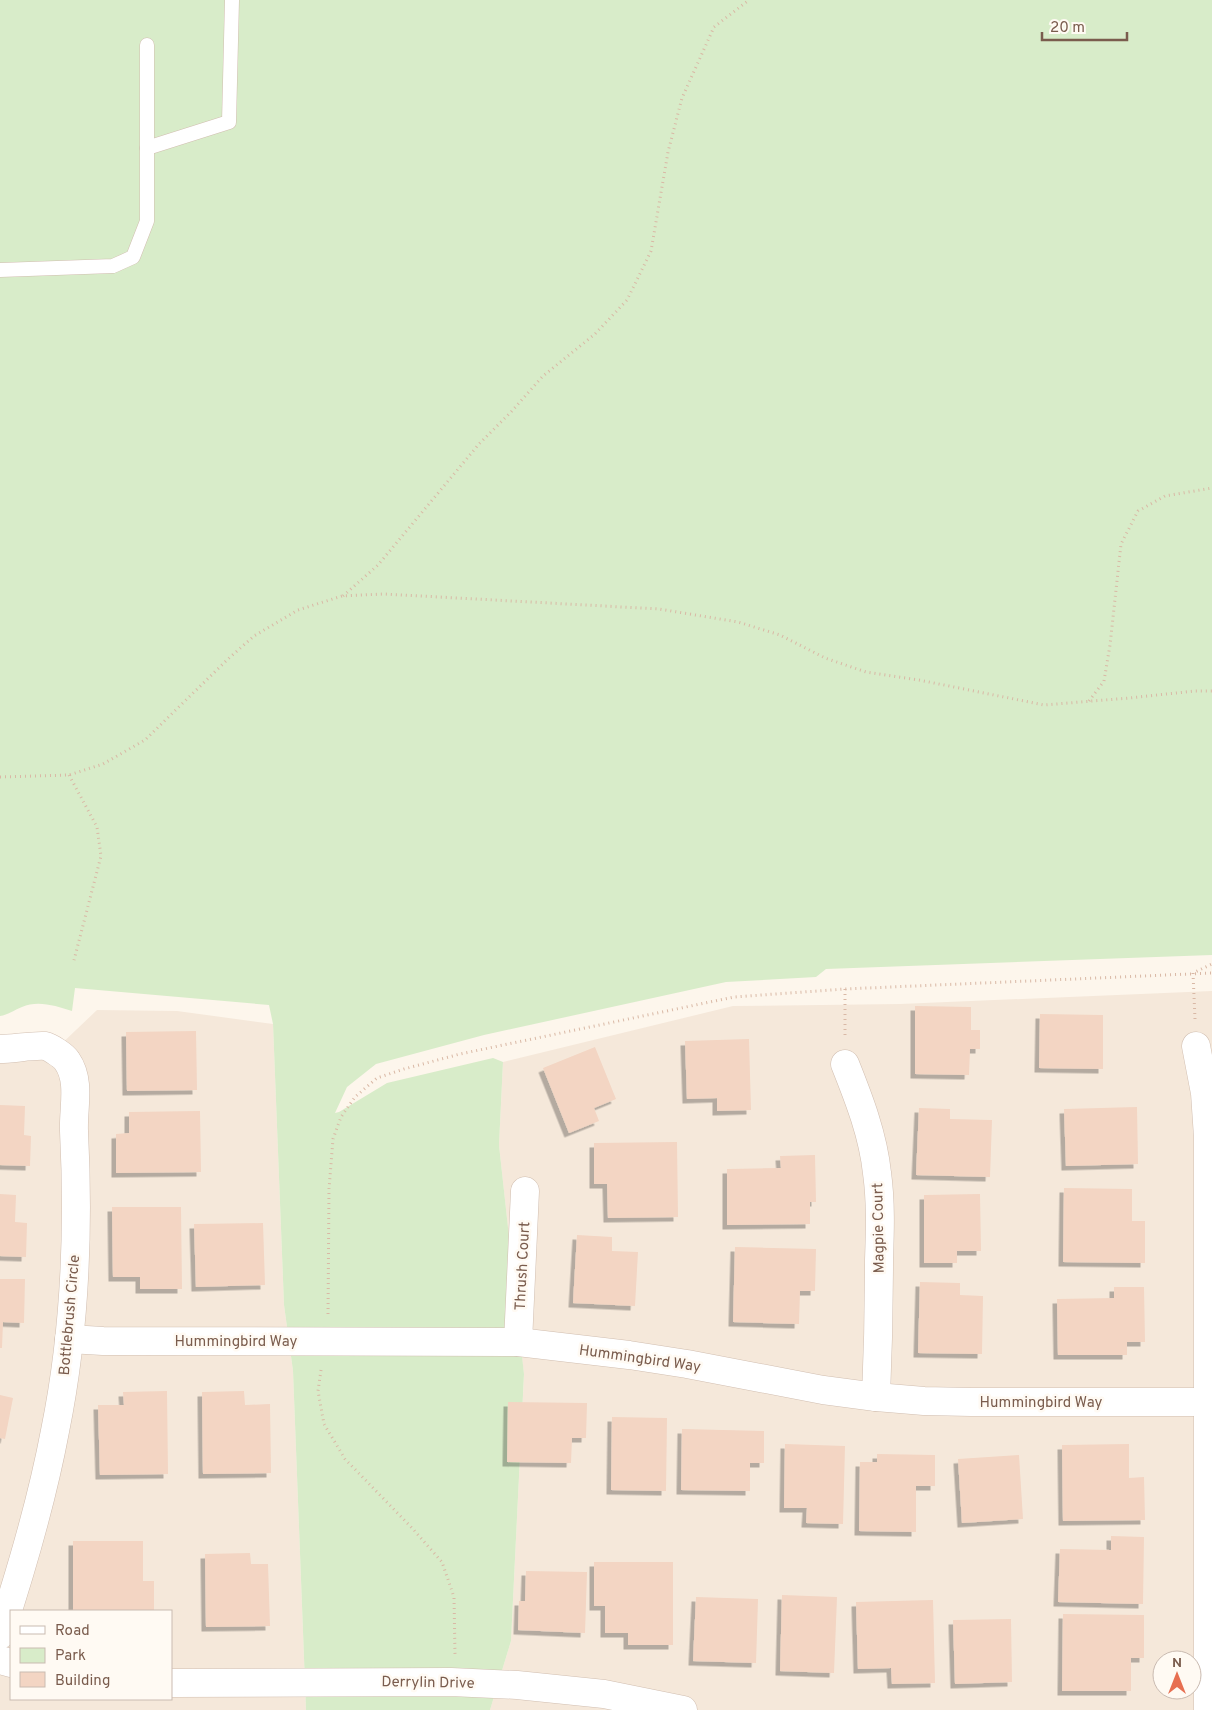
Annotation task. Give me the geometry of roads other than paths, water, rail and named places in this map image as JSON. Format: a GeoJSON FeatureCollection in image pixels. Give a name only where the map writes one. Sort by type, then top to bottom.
{"type":"FeatureCollection","features":[{"type":"Feature","properties":{"kind":"street","name":"Bottlebrush Circle"},"geometry":{"type":"LineString","coordinates":[[0,1049],[46,1046],[67,1060],[76,1082],[74,1121],[76,1158],[75,1233],[69,1339],[56,1431],[11,1602],[0,1635]]}},
{"type":"Feature","properties":{"kind":"street"},"geometry":{"type":"LineString","coordinates":[[1196,1046],[1205,1093],[1208,1137],[1208,1710]]}},
{"type":"Feature","properties":{"kind":"street","name":"Magpie Court"},"geometry":{"type":"LineString","coordinates":[[845,1064],[870,1133],[877,1172],[880,1224],[876,1397]]}},
{"type":"Feature","properties":{"kind":"street","name":"Thrush Court"},"geometry":{"type":"LineString","coordinates":[[518,1342],[525,1191]]}},
{"type":"Feature","properties":{"kind":"street","name":"Hummingbird Way"},"geometry":{"type":"LineString","coordinates":[[69,1339],[103,1341],[518,1342],[638,1356],[823,1390],[876,1397],[971,1402],[1208,1402]]}},
{"type":"Feature","properties":{"kind":"street","name":"Derrylin Drive"},"geometry":{"type":"LineString","coordinates":[[172,1682],[451,1682],[517,1684],[604,1694],[683,1710]]}},
{"type":"Feature","properties":{"kind":"lane"},"geometry":{"type":"LineString","coordinates":[[147,148],[229,122],[232,0]]}},
{"type":"Feature","properties":{"kind":"lane"},"geometry":{"type":"LineString","coordinates":[[0,270],[113,266],[133,257],[146,221],[147,45]]}}]}
